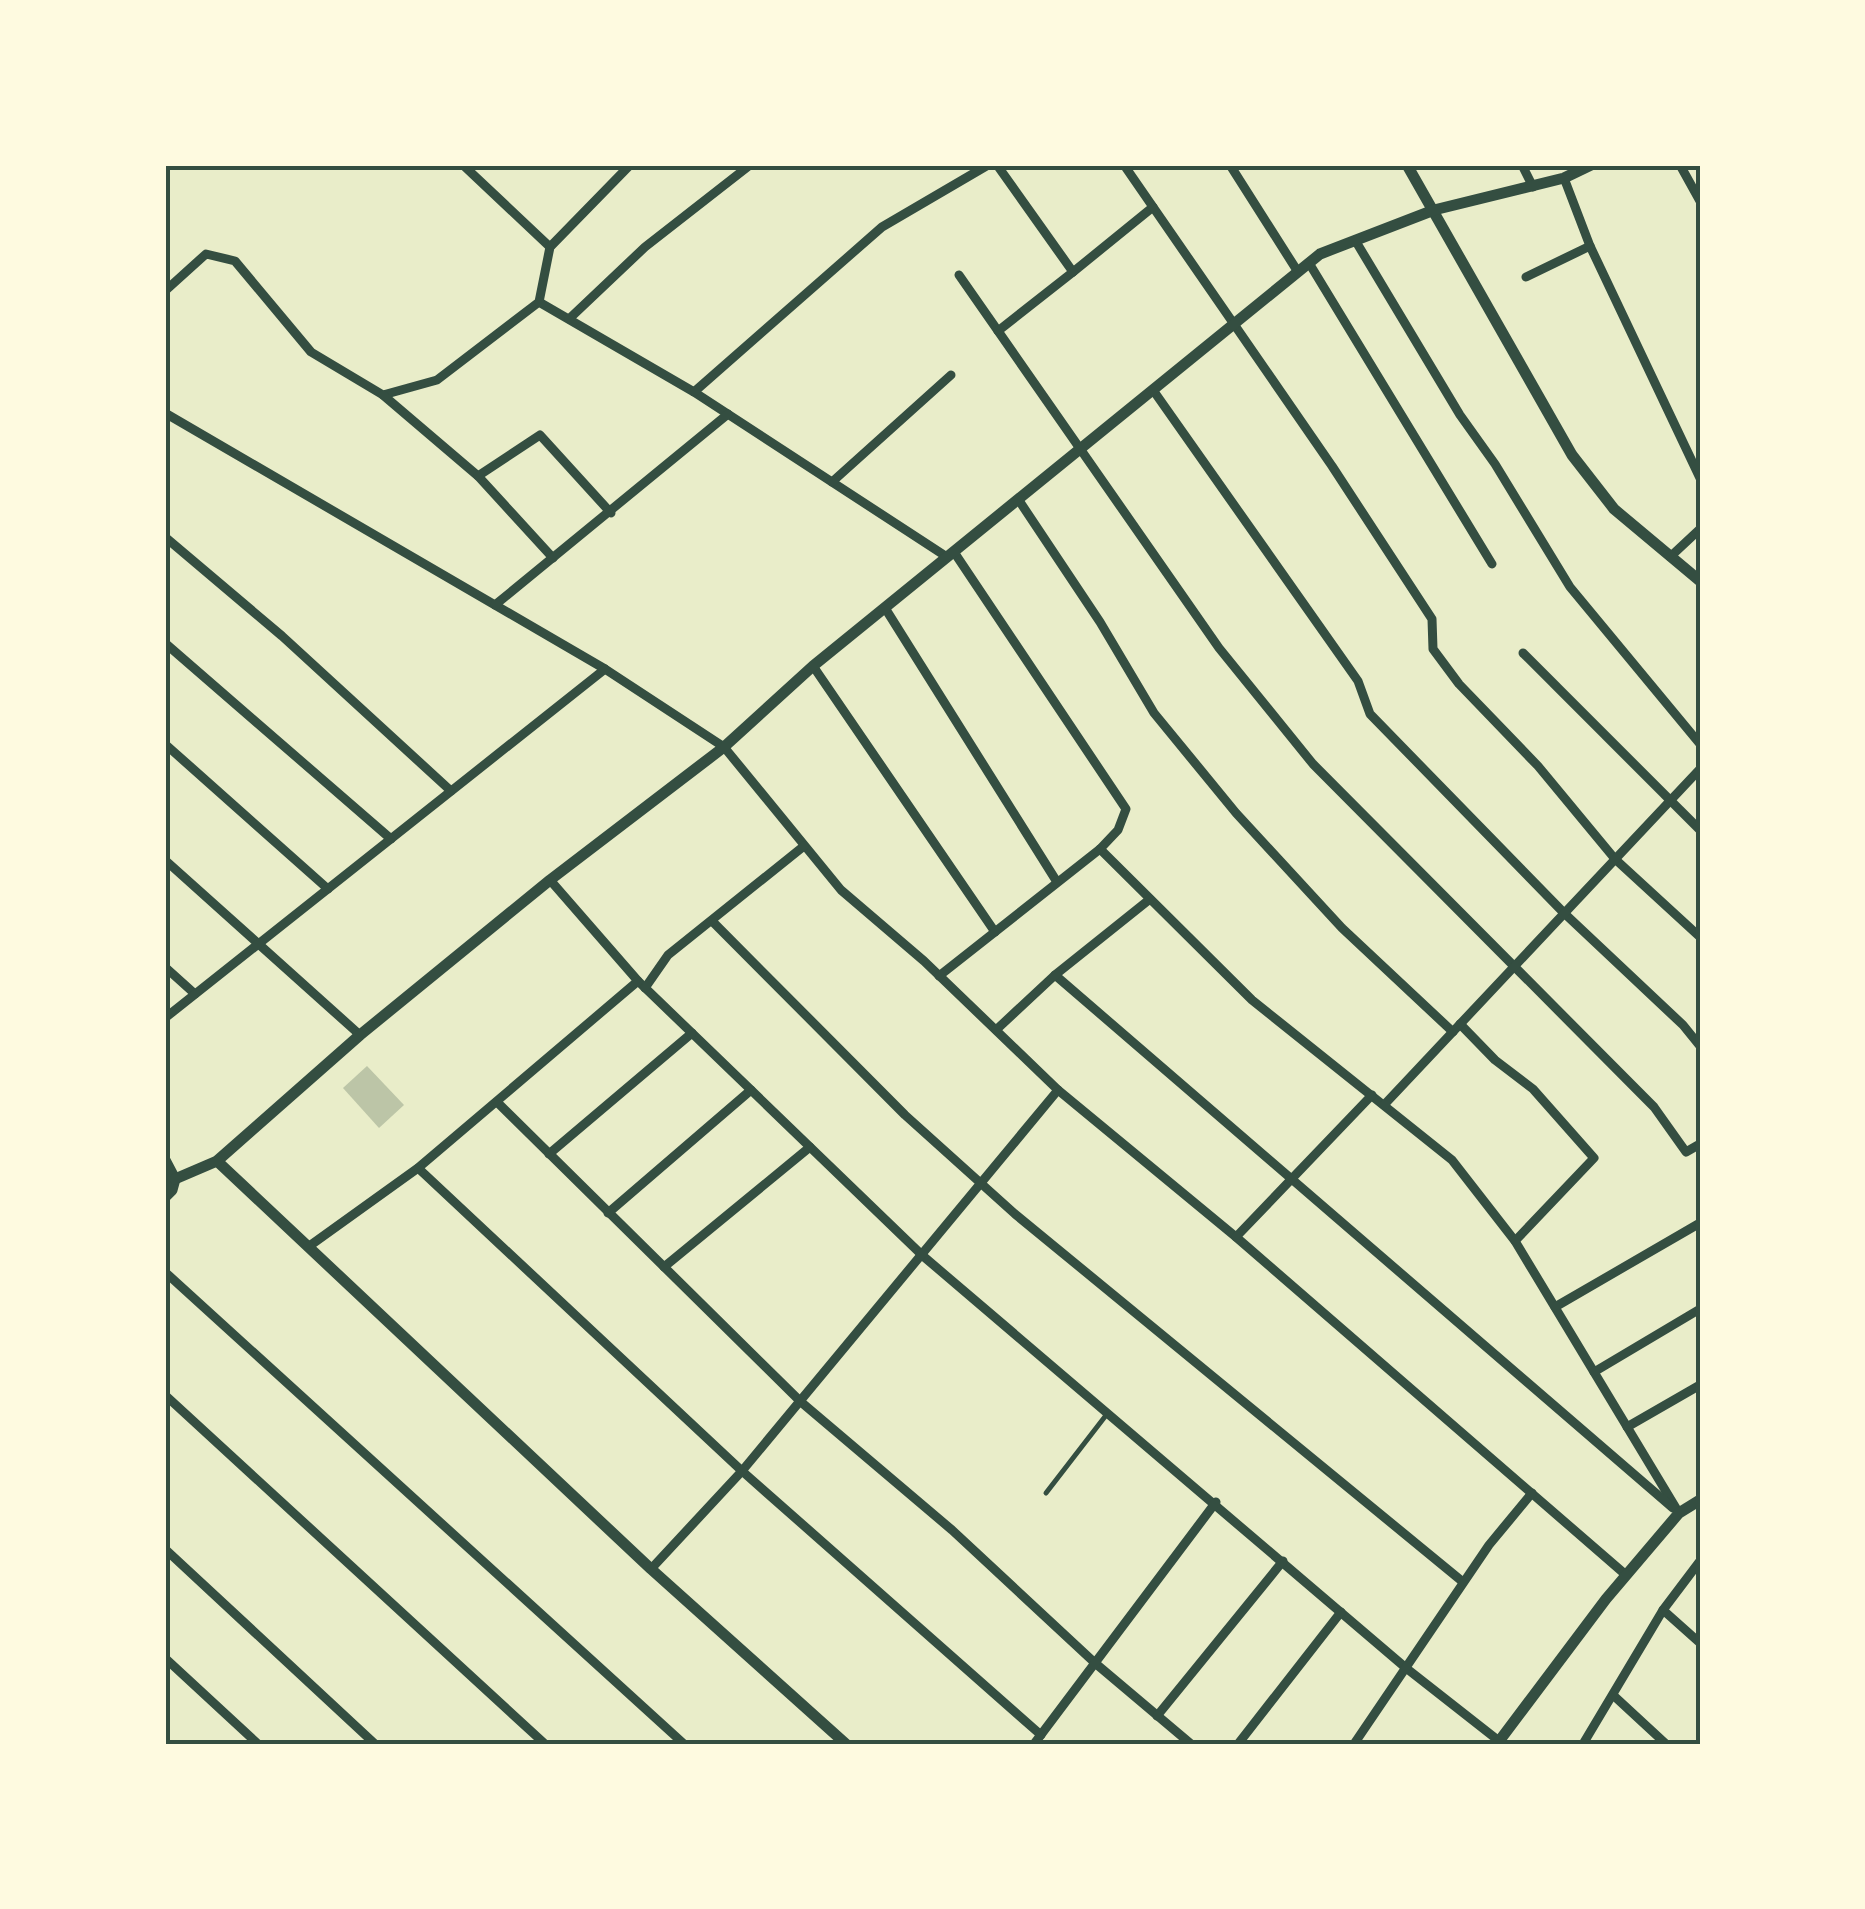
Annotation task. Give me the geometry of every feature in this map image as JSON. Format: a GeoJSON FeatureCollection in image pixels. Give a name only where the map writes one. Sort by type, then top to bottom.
{"type":"FeatureCollection","features":[{"type":"Feature","properties":{"kind":"street"},"geometry":{"type":"LineString","coordinates":[[463,165],[550,247]]}},
{"type":"Feature","properties":{"kind":"street"},"geometry":{"type":"LineString","coordinates":[[383,395],[437,380],[538,302],[550,247],[630,165]]}},
{"type":"Feature","properties":{"kind":"street"},"geometry":{"type":"LineString","coordinates":[[570,320],[644,247],[750,165]]}},
{"type":"Feature","properties":{"kind":"street"},"geometry":{"type":"LineString","coordinates":[[694,392],[882,227],[988,165]]}},
{"type":"Feature","properties":{"kind":"street"},"geometry":{"type":"LineString","coordinates":[[997,165],[1073,272]]}},
{"type":"Feature","properties":{"kind":"street"},"geometry":{"type":"LineString","coordinates":[[1124,165],[1432,619],[1432,649],[1616,859],[1700,938]]}},
{"type":"Feature","properties":{"kind":"street"},"geometry":{"type":"LineString","coordinates":[[1230,165],[1298,272]]}},
{"type":"Feature","properties":{"kind":"street"},"geometry":{"type":"LineString","coordinates":[[1407,165],[1572,455],[1614,509],[1700,581]]}},
{"type":"Feature","properties":{"kind":"street"},"geometry":{"type":"LineString","coordinates":[[1522,165],[1532,187]]}},
{"type":"Feature","properties":{"kind":"street"},"geometry":{"type":"LineString","coordinates":[[175,1179],[217,1162],[360,1034],[550,880],[724,747],[813,666],[1320,254],[1434,210],[1564,178],[1591,165]]}},
{"type":"Feature","properties":{"kind":"street"},"geometry":{"type":"LineString","coordinates":[[1680,165],[1700,201]]}},
{"type":"Feature","properties":{"kind":"street"},"geometry":{"type":"LineString","coordinates":[[1564,178],[1590,246],[1700,478]]}},
{"type":"Feature","properties":{"kind":"street"},"geometry":{"type":"LineString","coordinates":[[998,331],[1154,207]]}},
{"type":"Feature","properties":{"kind":"street"},"geometry":{"type":"LineString","coordinates":[[1356,240],[1460,415],[1496,464],[1570,586],[1700,744]]}},
{"type":"Feature","properties":{"kind":"street"},"geometry":{"type":"LineString","coordinates":[[1526,277],[1590,246]]}},
{"type":"Feature","properties":{"kind":"street"},"geometry":{"type":"LineString","coordinates":[[165,291],[206,254],[235,261],[312,352],[383,395],[478,476],[552,558]]}},
{"type":"Feature","properties":{"kind":"street"},"geometry":{"type":"LineString","coordinates":[[1310,262],[1492,564]]}},
{"type":"Feature","properties":{"kind":"street"},"geometry":{"type":"LineString","coordinates":[[959,275],[1219,648],[1313,764],[1654,1106],[1686,1152],[1700,1144]]}},
{"type":"Feature","properties":{"kind":"street"},"geometry":{"type":"LineString","coordinates":[[538,302],[694,392],[950,554],[1126,809],[1118,830],[1100,849],[939,976]]}},
{"type":"Feature","properties":{"kind":"street"},"geometry":{"type":"LineString","coordinates":[[832,482],[951,374]]}},
{"type":"Feature","properties":{"kind":"street"},"geometry":{"type":"LineString","coordinates":[[1153,390],[1358,681],[1370,714],[1700,1046]]}},
{"type":"Feature","properties":{"kind":"street"},"geometry":{"type":"LineString","coordinates":[[165,412],[605,669],[724,747],[840,890],[939,976],[1058,1090],[1236,1237],[1626,1575]]}},
{"type":"Feature","properties":{"kind":"street"},"geometry":{"type":"LineString","coordinates":[[496,605],[728,414]]}},
{"type":"Feature","properties":{"kind":"street"},"geometry":{"type":"LineString","coordinates":[[478,476],[540,435],[611,513]]}},
{"type":"Feature","properties":{"kind":"street"},"geometry":{"type":"LineString","coordinates":[[1018,499],[1166,728],[1236,813],[1342,928],[1533,1089],[1594,1158],[1514,1240]]}},
{"type":"Feature","properties":{"kind":"street"},"geometry":{"type":"LineString","coordinates":[[1670,557],[1700,529]]}},
{"type":"Feature","properties":{"kind":"street"},"geometry":{"type":"LineString","coordinates":[[165,536],[282,636],[451,791]]}},
{"type":"Feature","properties":{"kind":"street"},"geometry":{"type":"LineString","coordinates":[[885,608],[1058,882]]}},
{"type":"Feature","properties":{"kind":"street"},"geometry":{"type":"LineString","coordinates":[[165,643],[391,839]]}},
{"type":"Feature","properties":{"kind":"street"},"geometry":{"type":"LineString","coordinates":[[1523,653],[1700,830]]}},
{"type":"Feature","properties":{"kind":"street"},"geometry":{"type":"LineString","coordinates":[[813,666],[995,932]]}},
{"type":"Feature","properties":{"kind":"street"},"geometry":{"type":"LineString","coordinates":[[165,1018],[605,669]]}},
{"type":"Feature","properties":{"kind":"street"},"geometry":{"type":"LineString","coordinates":[[165,744],[328,889]]}},
{"type":"Feature","properties":{"kind":"street"},"geometry":{"type":"LineString","coordinates":[[1384,1105],[1700,770]]}},
{"type":"Feature","properties":{"kind":"street"},"geometry":{"type":"LineString","coordinates":[[308,1247],[418,1168],[641,985],[668,955],[804,846]]}},
{"type":"Feature","properties":{"kind":"street"},"geometry":{"type":"LineString","coordinates":[[1100,849],[1252,1000],[1452,1160],[1514,1240],[1679,1513]]}},
{"type":"Feature","properties":{"kind":"street"},"geometry":{"type":"LineString","coordinates":[[165,860],[360,1034]]}},
{"type":"Feature","properties":{"kind":"street"},"geometry":{"type":"LineString","coordinates":[[550,880],[641,985],[924,1256],[1498,1743],[1626,1575],[1679,1513],[1700,1500]]}},
{"type":"Feature","properties":{"kind":"street"},"geometry":{"type":"LineString","coordinates":[[996,1030],[1150,898]]}},
{"type":"Feature","properties":{"kind":"street"},"geometry":{"type":"LineString","coordinates":[[712,921],[905,1114],[982,1184],[1463,1582]]}},
{"type":"Feature","properties":{"kind":"street"},"geometry":{"type":"LineString","coordinates":[[165,968],[196,994]]}},
{"type":"Feature","properties":{"kind":"street"},"geometry":{"type":"LineString","coordinates":[[1055,976],[1679,1513]]}},
{"type":"Feature","properties":{"kind":"street"},"geometry":{"type":"LineString","coordinates":[[549,1154],[692,1033]]}},
{"type":"Feature","properties":{"kind":"street"},"geometry":{"type":"LineString","coordinates":[[608,1212],[751,1090]]}},
{"type":"Feature","properties":{"kind":"street"},"geometry":{"type":"LineString","coordinates":[[651,1569],[742,1472],[1058,1090]]}},
{"type":"Feature","properties":{"kind":"street"},"geometry":{"type":"LineString","coordinates":[[1236,1237],[1372,1095]]}},
{"type":"Feature","properties":{"kind":"street"},"geometry":{"type":"LineString","coordinates":[[497,1102],[800,1402],[952,1530],[1095,1663],[1191,1744]]}},
{"type":"Feature","properties":{"kind":"street"},"geometry":{"type":"LineString","coordinates":[[664,1267],[810,1146]]}},
{"type":"Feature","properties":{"kind":"street"},"geometry":{"type":"LineString","coordinates":[[165,1160],[175,1179],[165,1197]]}},
{"type":"Feature","properties":{"kind":"street"},"geometry":{"type":"LineString","coordinates":[[217,1162],[651,1569],[846,1744]]}},
{"type":"Feature","properties":{"kind":"street"},"geometry":{"type":"LineString","coordinates":[[418,1168],[742,1472],[1038,1740],[1216,1502]]}},
{"type":"Feature","properties":{"kind":"street"},"geometry":{"type":"LineString","coordinates":[[1556,1308],[1700,1223]]}},
{"type":"Feature","properties":{"kind":"street"},"geometry":{"type":"LineString","coordinates":[[165,1272],[684,1744]]}},
{"type":"Feature","properties":{"kind":"street"},"geometry":{"type":"LineString","coordinates":[[1594,1372],[1700,1309]]}},
{"type":"Feature","properties":{"kind":"street"},"geometry":{"type":"LineString","coordinates":[[1627,1427],[1700,1385]]}},
{"type":"Feature","properties":{"kind":"street"},"geometry":{"type":"LineString","coordinates":[[165,1394],[545,1744]]}},
{"type":"Feature","properties":{"kind":"street"},"geometry":{"type":"LineString","coordinates":[[1354,1744],[1463,1582],[1532,1493]]}},
{"type":"Feature","properties":{"kind":"street"},"geometry":{"type":"LineString","coordinates":[[165,1550],[375,1744]]}},
{"type":"Feature","properties":{"kind":"street"},"geometry":{"type":"LineString","coordinates":[[1157,1716],[1283,1561]]}},
{"type":"Feature","properties":{"kind":"street"},"geometry":{"type":"LineString","coordinates":[[1583,1744],[1663,1610],[1700,1561]]}},
{"type":"Feature","properties":{"kind":"street"},"geometry":{"type":"LineString","coordinates":[[1663,1610],[1700,1643]]}},
{"type":"Feature","properties":{"kind":"street"},"geometry":{"type":"LineString","coordinates":[[1238,1744],[1341,1612]]}},
{"type":"Feature","properties":{"kind":"street"},"geometry":{"type":"LineString","coordinates":[[165,1658],[258,1744]]}},
{"type":"Feature","properties":{"kind":"street"},"geometry":{"type":"LineString","coordinates":[[1613,1695],[1666,1744]]}},
{"type":"Feature","properties":{"kind":"lane"},"geometry":{"type":"LineString","coordinates":[[1046,1493],[1109,1412]]}},
{"type":"Feature","properties":{"kind":"building"},"geometry":{"type":"Polygon","coordinates":[[[367,1066],[404,1105],[379,1128],[343,1088],[367,1066]]]}}]}
